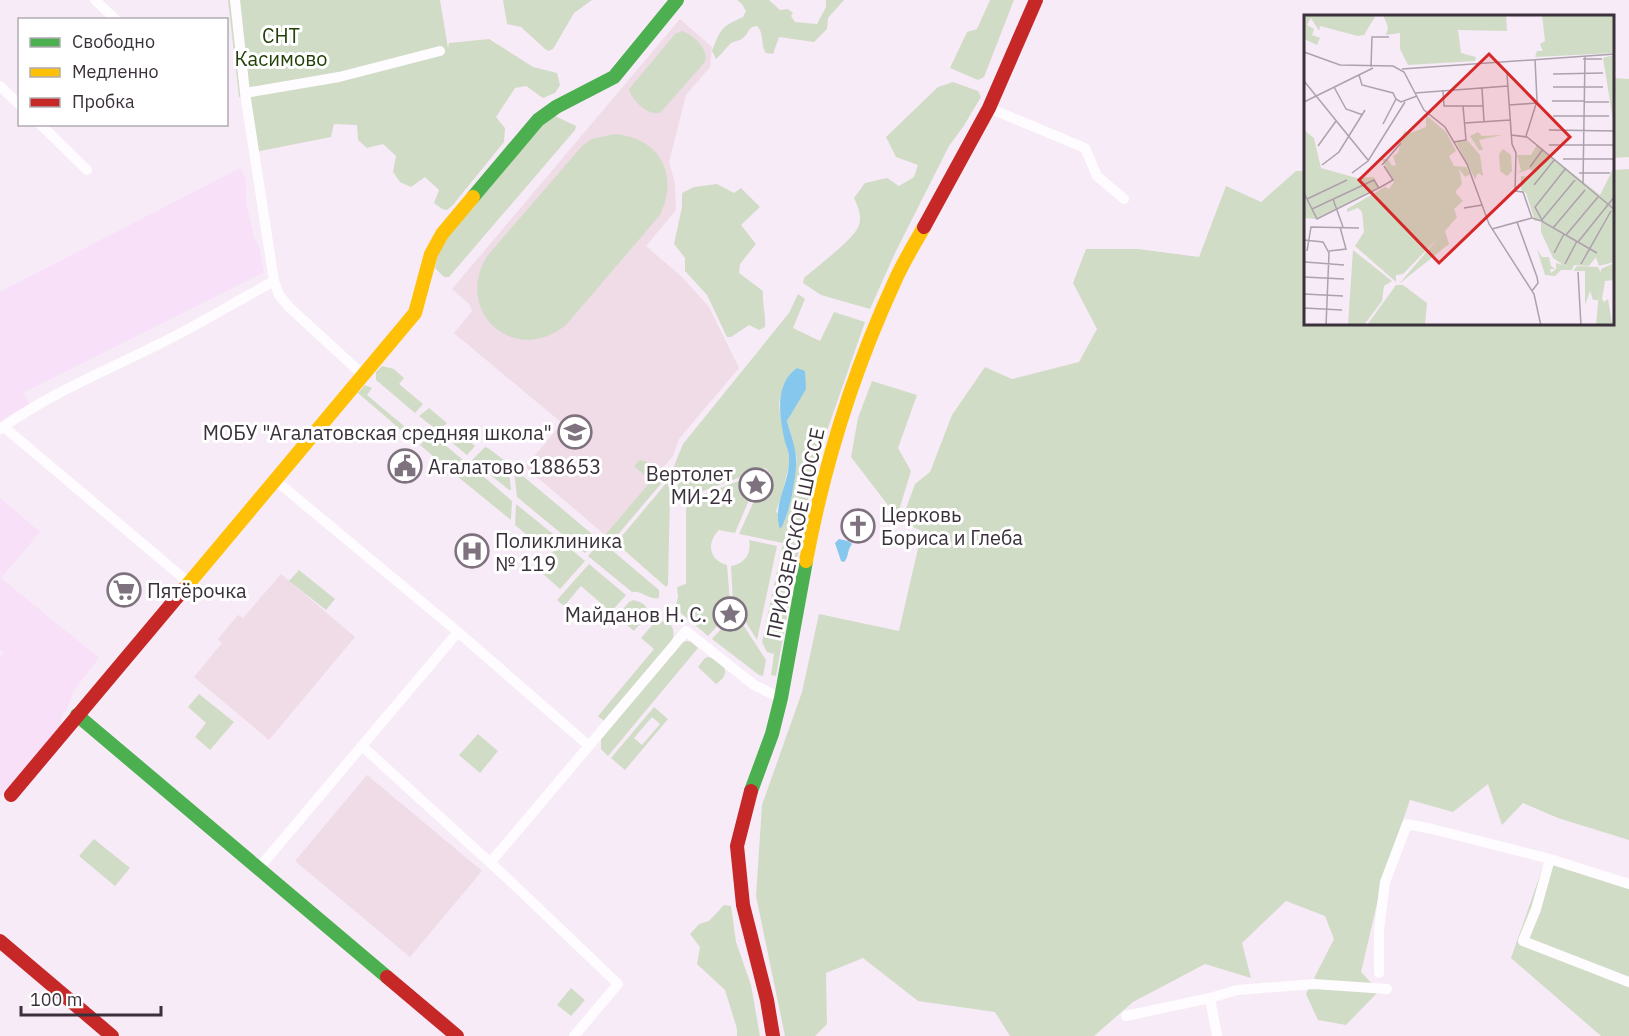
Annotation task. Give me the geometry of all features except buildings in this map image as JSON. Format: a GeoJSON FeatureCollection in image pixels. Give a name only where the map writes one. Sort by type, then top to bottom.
{"type":"FeatureCollection","features":[{"type":"Feature","properties":{"kind":"street"},"geometry":{"type":"LineString","coordinates":[[95,0],[114,18]]}},
{"type":"Feature","properties":{"kind":"street"},"geometry":{"type":"LineString","coordinates":[[235,0],[245,93],[274,281],[279,295],[289,307],[363,375]]}},
{"type":"Feature","properties":{"kind":"street"},"geometry":{"type":"LineString","coordinates":[[11,795],[415,313],[431,254],[442,234],[538,120],[550,109],[601,87],[614,77],[677,0]]}},
{"type":"Feature","properties":{"kind":"street","name":"ПРИОЗЕРСКОЕ ШОССЕ"},"geometry":{"type":"LineString","coordinates":[[773,1036],[767,1000],[743,905],[737,846],[747,801],[772,734],[781,698],[812,530],[831,452],[854,380],[894,282],[989,108],[1036,0]]}},
{"type":"Feature","properties":{"kind":"street"},"geometry":{"type":"LineString","coordinates":[[245,93],[339,77],[440,51]]}},
{"type":"Feature","properties":{"kind":"street"},"geometry":{"type":"LineString","coordinates":[[0,86],[18,103]]}},
{"type":"Feature","properties":{"kind":"street"},"geometry":{"type":"LineString","coordinates":[[989,108],[1085,148],[1097,176],[1124,199]]}},
{"type":"Feature","properties":{"kind":"street"},"geometry":{"type":"LineString","coordinates":[[42,126],[87,170]]}},
{"type":"Feature","properties":{"kind":"street"},"geometry":{"type":"LineString","coordinates":[[188,582],[2,428],[82,380],[159,345],[274,281]]}},
{"type":"Feature","properties":{"kind":"street"},"geometry":{"type":"LineString","coordinates":[[274,480],[458,632],[589,746]]}},
{"type":"Feature","properties":{"kind":"street"},"geometry":{"type":"LineString","coordinates":[[490,863],[686,631],[754,685],[781,698]]}},
{"type":"Feature","properties":{"kind":"street"},"geometry":{"type":"LineString","coordinates":[[259,868],[458,632]]}},
{"type":"Feature","properties":{"kind":"street"},"geometry":{"type":"LineString","coordinates":[[77,715],[457,1036]]}},
{"type":"Feature","properties":{"kind":"street"},"geometry":{"type":"LineString","coordinates":[[362,746],[618,984],[574,1036]]}},
{"type":"Feature","properties":{"kind":"street"},"geometry":{"type":"LineString","coordinates":[[1379,973],[1379,930],[1384,882],[1407,824],[1550,859],[1629,884]]}},
{"type":"Feature","properties":{"kind":"street"},"geometry":{"type":"LineString","coordinates":[[1550,859],[1536,909],[1523,941],[1629,982]]}},
{"type":"Feature","properties":{"kind":"street"},"geometry":{"type":"LineString","coordinates":[[0,941],[111,1036]]}},
{"type":"Feature","properties":{"kind":"street"},"geometry":{"type":"LineString","coordinates":[[1126,1016],[1237,990],[1314,984],[1387,989]]}},
{"type":"Feature","properties":{"kind":"street"},"geometry":{"type":"LineString","coordinates":[[1210,998],[1217,1036]]}},
{"type":"Feature","properties":{"kind":"shaded area"},"geometry":{"type":"Polygon","coordinates":[[[680,19],[712,47],[710,67],[686,95],[669,162],[675,183],[676,210],[646,246],[682,277],[709,307],[739,368],[679,439],[673,456],[605,535],[525,467],[562,423],[454,333],[472,311],[469,304],[452,289],[680,19]]]}},
{"type":"Feature","properties":{"kind":"shaded area"},"geometry":{"type":"Polygon","coordinates":[[[240,168],[246,179],[246,203],[254,237],[260,249],[264,272],[24,392],[29,404],[0,421],[0,292],[240,168]]]}},
{"type":"Feature","properties":{"kind":"shaded area"},"geometry":{"type":"Polygon","coordinates":[[[0,498],[40,532],[1,578],[99,658],[74,690],[67,709],[62,715],[61,726],[0,796],[0,657],[3,653],[0,649],[0,498]]]}},
{"type":"Feature","properties":{"kind":"shaded area"},"geometry":{"type":"Polygon","coordinates":[[[281,574],[355,637],[269,740],[194,677],[222,643],[218,639],[238,615],[243,618],[281,574]]]}},
{"type":"Feature","properties":{"kind":"shaded area"},"geometry":{"type":"Polygon","coordinates":[[[367,775],[482,871],[410,957],[295,861],[367,775]]]}},
{"type":"Feature","properties":{"kind":"green space","name":"СНТ Касимово"},"geometry":{"type":"Polygon","coordinates":[[[228,0],[440,0],[448,48],[449,43],[489,39],[533,67],[557,73],[560,85],[555,93],[543,98],[526,86],[515,88],[496,117],[505,128],[504,142],[452,206],[447,210],[442,209],[434,203],[439,190],[425,177],[411,187],[400,182],[393,172],[396,156],[383,144],[367,148],[358,140],[357,125],[334,124],[331,137],[255,152],[250,96],[239,97],[228,0]]]}},
{"type":"Feature","properties":{"kind":"green space"},"geometry":{"type":"Polygon","coordinates":[[[503,0],[592,0],[574,13],[553,49],[549,51],[521,27],[507,24],[503,0]]]}},
{"type":"Feature","properties":{"kind":"green space"},"geometry":{"type":"Polygon","coordinates":[[[737,0],[769,0],[780,10],[788,9],[793,13],[791,16],[795,22],[817,24],[826,7],[826,0],[844,0],[828,18],[827,29],[814,42],[779,37],[773,54],[766,53],[761,32],[757,26],[750,29],[742,39],[730,44],[716,59],[712,51],[720,33],[730,23],[743,17],[746,11],[737,0]]]}},
{"type":"Feature","properties":{"kind":"green space"},"geometry":{"type":"Polygon","coordinates":[[[990,0],[1014,0],[984,77],[978,80],[950,68],[967,32],[977,29],[990,0]]]}},
{"type":"Feature","properties":{"kind":"green space"},"geometry":{"type":"Polygon","coordinates":[[[682,31],[700,43],[705,52],[705,62],[661,112],[647,110],[637,103],[629,89],[675,34],[682,31]]]}},
{"type":"Feature","properties":{"kind":"green space"},"geometry":{"type":"Polygon","coordinates":[[[1614,78],[1629,79],[1629,157],[1614,158],[1614,78]]]}},
{"type":"Feature","properties":{"kind":"green space"},"geometry":{"type":"Polygon","coordinates":[[[953,82],[978,91],[981,97],[949,146],[895,253],[870,309],[821,295],[803,283],[804,278],[856,231],[860,219],[854,198],[865,183],[887,178],[899,186],[914,177],[918,165],[896,157],[886,137],[938,87],[953,82]]]}},
{"type":"Feature","properties":{"kind":"green space"},"geometry":{"type":"Polygon","coordinates":[[[551,114],[576,126],[575,130],[449,277],[444,277],[435,268],[441,241],[551,114]]]}},
{"type":"Feature","properties":{"kind":"green space"},"geometry":{"type":"Polygon","coordinates":[[[614,134],[643,142],[654,150],[661,160],[668,185],[666,200],[660,215],[566,325],[546,336],[527,340],[509,336],[494,327],[483,313],[478,295],[479,276],[488,255],[583,145],[592,139],[614,134]]]}},
{"type":"Feature","properties":{"kind":"green space"},"geometry":{"type":"Polygon","coordinates":[[[1629,169],[1629,840],[1558,818],[1523,803],[1502,825],[1488,784],[1453,812],[1410,800],[1383,878],[1361,972],[1379,991],[1346,1025],[1318,1020],[1306,994],[1334,939],[1325,916],[1286,901],[1242,943],[1251,978],[1205,964],[1133,1002],[1094,1036],[1010,1036],[995,1012],[918,1001],[863,958],[826,973],[827,1024],[815,1036],[785,1036],[756,896],[762,805],[802,692],[819,614],[899,631],[922,531],[901,522],[915,484],[930,472],[952,415],[985,367],[1012,379],[1079,362],[1097,329],[1073,283],[1086,249],[1138,249],[1199,257],[1226,186],[1261,202],[1296,171],[1304,171],[1304,326],[1614,326],[1614,170],[1629,169]]]}},
{"type":"Feature","properties":{"kind":"green space"},"geometry":{"type":"Polygon","coordinates":[[[717,184],[734,193],[741,188],[760,207],[741,225],[756,244],[740,264],[739,273],[763,291],[765,327],[759,330],[749,325],[731,337],[727,337],[707,295],[685,271],[685,258],[674,244],[682,207],[682,193],[694,187],[717,184]]]}},
{"type":"Feature","properties":{"kind":"green space"},"geometry":{"type":"Polygon","coordinates":[[[798,294],[805,299],[793,328],[820,341],[834,312],[865,322],[822,445],[810,489],[776,676],[771,675],[774,654],[767,652],[762,642],[783,543],[739,534],[754,501],[768,496],[773,487],[771,474],[765,468],[687,497],[678,493],[674,474],[681,471],[680,468],[672,471],[683,444],[789,313],[798,294]],[[784,383],[779,403],[790,461],[776,511],[784,523],[797,459],[787,421],[790,416],[784,383]]]}},
{"type":"Feature","properties":{"kind":"green space"},"geometry":{"type":"Polygon","coordinates":[[[382,366],[394,369],[404,378],[399,384],[423,404],[415,413],[376,380],[376,372],[382,366]]]}},
{"type":"Feature","properties":{"kind":"green space"},"geometry":{"type":"Polygon","coordinates":[[[872,381],[917,395],[898,448],[911,471],[897,517],[851,457],[858,418],[872,381]]]}},
{"type":"Feature","properties":{"kind":"green space"},"geometry":{"type":"Polygon","coordinates":[[[365,385],[372,388],[367,395],[404,426],[401,430],[358,393],[365,385]]]}},
{"type":"Feature","properties":{"kind":"green space"},"geometry":{"type":"Polygon","coordinates":[[[429,408],[447,423],[443,427],[433,427],[419,416],[429,408]]]}},
{"type":"Feature","properties":{"kind":"green space"},"geometry":{"type":"Polygon","coordinates":[[[455,430],[475,446],[467,455],[444,436],[455,430]]]}},
{"type":"Feature","properties":{"kind":"green space"},"geometry":{"type":"Polygon","coordinates":[[[426,439],[439,440],[463,460],[452,472],[420,445],[426,439]]]}},
{"type":"Feature","properties":{"kind":"green space"},"geometry":{"type":"Polygon","coordinates":[[[485,447],[508,463],[511,490],[472,460],[485,447]]]}},
{"type":"Feature","properties":{"kind":"green space"},"geometry":{"type":"Polygon","coordinates":[[[640,460],[645,461],[665,479],[611,540],[605,535],[651,481],[634,466],[640,460]]]}},
{"type":"Feature","properties":{"kind":"green space"},"geometry":{"type":"Polygon","coordinates":[[[469,464],[512,501],[511,520],[458,477],[469,464]]]}},
{"type":"Feature","properties":{"kind":"green space"},"geometry":{"type":"Polygon","coordinates":[[[514,471],[517,471],[598,539],[585,553],[517,497],[514,471]]]}},
{"type":"Feature","properties":{"kind":"green space"},"geometry":{"type":"Polygon","coordinates":[[[741,480],[741,489],[749,500],[735,533],[719,530],[712,540],[713,555],[721,563],[727,565],[730,602],[719,608],[718,617],[721,622],[708,636],[675,608],[678,597],[677,587],[686,584],[687,505],[692,499],[741,480]]]}},
{"type":"Feature","properties":{"kind":"green space"},"geometry":{"type":"Polygon","coordinates":[[[668,481],[670,494],[668,585],[666,587],[616,543],[668,481]]]}},
{"type":"Feature","properties":{"kind":"green space"},"geometry":{"type":"Polygon","coordinates":[[[516,504],[558,538],[546,551],[515,525],[516,504]]]}},
{"type":"Feature","properties":{"kind":"green space"},"geometry":{"type":"Polygon","coordinates":[[[749,540],[777,546],[757,640],[742,616],[739,606],[733,603],[731,566],[744,560],[749,549],[749,540]]]}},
{"type":"Feature","properties":{"kind":"green space"},"geometry":{"type":"Polygon","coordinates":[[[601,541],[659,590],[659,598],[632,592],[588,556],[601,541]]]}},
{"type":"Feature","properties":{"kind":"green space"},"geometry":{"type":"Polygon","coordinates":[[[562,542],[585,561],[560,589],[543,574],[556,559],[551,554],[562,542]]]}},
{"type":"Feature","properties":{"kind":"green space"},"geometry":{"type":"Polygon","coordinates":[[[589,564],[626,595],[611,612],[581,586],[564,606],[557,600],[589,564]]]}},
{"type":"Feature","properties":{"kind":"green space"},"geometry":{"type":"Polygon","coordinates":[[[299,570],[335,599],[326,610],[289,581],[299,570]]]}},
{"type":"Feature","properties":{"kind":"green space"},"geometry":{"type":"Polygon","coordinates":[[[633,600],[641,603],[647,609],[645,618],[634,631],[617,616],[633,600]]]}},
{"type":"Feature","properties":{"kind":"green space"},"geometry":{"type":"Polygon","coordinates":[[[740,620],[766,660],[763,676],[712,639],[724,626],[734,625],[740,620]]]}},
{"type":"Feature","properties":{"kind":"green space"},"geometry":{"type":"Polygon","coordinates":[[[658,621],[667,622],[672,626],[672,641],[604,721],[598,716],[654,649],[641,638],[658,621]]]}},
{"type":"Feature","properties":{"kind":"green space"},"geometry":{"type":"Polygon","coordinates":[[[687,641],[698,648],[608,756],[601,749],[601,739],[682,642],[687,641]]]}},
{"type":"Feature","properties":{"kind":"green space"},"geometry":{"type":"Polygon","coordinates":[[[708,657],[718,661],[724,668],[724,676],[716,684],[698,667],[708,657]]]}},
{"type":"Feature","properties":{"kind":"green space"},"geometry":{"type":"Polygon","coordinates":[[[199,694],[234,722],[210,750],[195,737],[206,723],[188,707],[199,694]]]}},
{"type":"Feature","properties":{"kind":"green space"},"geometry":{"type":"Polygon","coordinates":[[[654,707],[668,719],[625,770],[611,758],[654,707]],[[652,717],[634,738],[642,745],[660,724],[652,717]]]}},
{"type":"Feature","properties":{"kind":"green space"},"geometry":{"type":"Polygon","coordinates":[[[478,734],[498,751],[480,773],[459,755],[478,734]]]}},
{"type":"Feature","properties":{"kind":"green space"},"geometry":{"type":"Polygon","coordinates":[[[94,839],[130,868],[115,886],[79,856],[94,839]]]}},
{"type":"Feature","properties":{"kind":"green space"},"geometry":{"type":"Polygon","coordinates":[[[1546,858],[1629,884],[1629,1036],[1601,1036],[1511,958],[1546,858]]]}},
{"type":"Feature","properties":{"kind":"green space"},"geometry":{"type":"Polygon","coordinates":[[[724,905],[731,906],[736,942],[751,985],[760,1036],[737,1036],[725,990],[697,964],[700,947],[690,934],[699,924],[709,921],[724,905]]]}},
{"type":"Feature","properties":{"kind":"green space"},"geometry":{"type":"Polygon","coordinates":[[[571,988],[585,1000],[571,1016],[557,1005],[571,988]]]}},
{"type":"Feature","properties":{"kind":"water"},"geometry":{"type":"Polygon","coordinates":[[[797,368],[805,371],[806,389],[787,421],[795,448],[796,464],[789,506],[780,529],[779,503],[789,459],[781,423],[780,402],[784,383],[797,368]]]}},
{"type":"Feature","properties":{"kind":"water"},"geometry":{"type":"Polygon","coordinates":[[[839,539],[852,544],[844,562],[841,561],[835,543],[839,539]]]}},
{"type":"Feature","properties":{"kind":"traffic: fast"},"geometry":{"type":"LineString","coordinates":[[473,197],[538,120],[556,107],[614,77],[677,0]]}},
{"type":"Feature","properties":{"kind":"traffic: fast"},"geometry":{"type":"LineString","coordinates":[[751,791],[772,734],[781,698],[806,561]]}},
{"type":"Feature","properties":{"kind":"traffic: fast"},"geometry":{"type":"LineString","coordinates":[[77,715],[387,977]]}},
{"type":"Feature","properties":{"kind":"traffic: slow"},"geometry":{"type":"LineString","coordinates":[[184,589],[415,313],[431,254],[442,234],[473,197]]}},
{"type":"Feature","properties":{"kind":"traffic: slow"},"geometry":{"type":"LineString","coordinates":[[806,561],[831,454],[865,350],[897,276],[924,227]]}},
{"type":"Feature","properties":{"kind":"traffic: jam"},"geometry":{"type":"LineString","coordinates":[[924,227],[989,108],[1036,0]]}},
{"type":"Feature","properties":{"kind":"traffic: jam"},"geometry":{"type":"LineString","coordinates":[[11,795],[184,589]]}},
{"type":"Feature","properties":{"kind":"traffic: jam"},"geometry":{"type":"LineString","coordinates":[[751,791],[737,846],[743,905],[767,1000],[773,1036]]}},
{"type":"Feature","properties":{"kind":"traffic: jam"},"geometry":{"type":"LineString","coordinates":[[0,941],[112,1036]]}},
{"type":"Feature","properties":{"kind":"traffic: jam"},"geometry":{"type":"LineString","coordinates":[[387,977],[457,1036]]}},
{"type":"Feature","properties":{"kind":"place","name":"МОБУ \"Агалатовская средняя школа\""},"geometry":{"type":"Point","coordinates":[575,432]}},
{"type":"Feature","properties":{"kind":"place","name":"Агалатово 188653"},"geometry":{"type":"Point","coordinates":[405,466]}},
{"type":"Feature","properties":{"kind":"place","name":"Вертолет МИ-24"},"geometry":{"type":"Point","coordinates":[756,485]}},
{"type":"Feature","properties":{"kind":"place","name":"Церковь Бориса и Глеба"},"geometry":{"type":"Point","coordinates":[858,526]}},
{"type":"Feature","properties":{"kind":"place","name":"Поликлиника № 119"},"geometry":{"type":"Point","coordinates":[472,551]}},
{"type":"Feature","properties":{"kind":"place","name":"Пятёрочка"},"geometry":{"type":"Point","coordinates":[124,590]}},
{"type":"Feature","properties":{"kind":"place","name":"Майданов Н. С."},"geometry":{"type":"Point","coordinates":[730,614]}}]}
